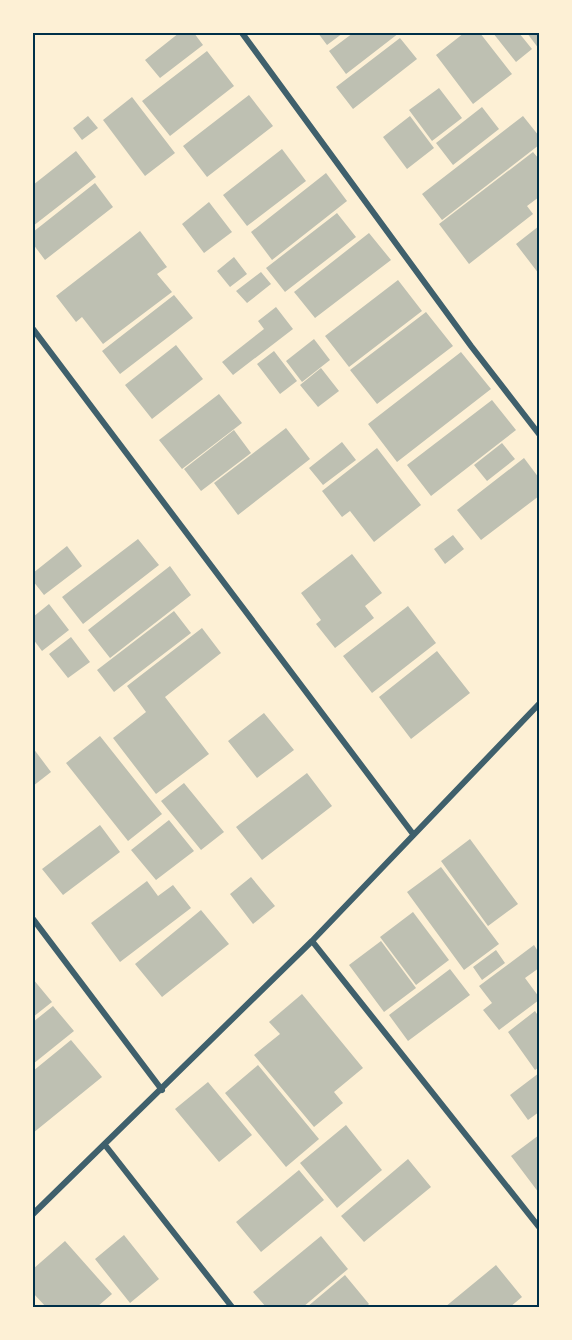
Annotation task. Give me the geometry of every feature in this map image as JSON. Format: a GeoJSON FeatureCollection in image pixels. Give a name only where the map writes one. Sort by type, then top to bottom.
{"type":"FeatureCollection","features":[{"type":"Feature","properties":{"kind":"street"},"geometry":{"type":"LineString","coordinates":[[242,33],[471,346],[539,434]]}},
{"type":"Feature","properties":{"kind":"street"},"geometry":{"type":"LineString","coordinates":[[33,329],[413,834]]}},
{"type":"Feature","properties":{"kind":"street"},"geometry":{"type":"LineString","coordinates":[[33,1214],[312,941],[539,704]]}},
{"type":"Feature","properties":{"kind":"street"},"geometry":{"type":"LineString","coordinates":[[33,919],[162,1090]]}},
{"type":"Feature","properties":{"kind":"street"},"geometry":{"type":"LineString","coordinates":[[312,941],[539,1227]]}},
{"type":"Feature","properties":{"kind":"street"},"geometry":{"type":"LineString","coordinates":[[105,1145],[232,1307]]}},
{"type":"Feature","properties":{"kind":"building"},"geometry":{"type":"Polygon","coordinates":[[[179,33],[194,33],[203,45],[160,78],[145,60],[179,33]]]}},
{"type":"Feature","properties":{"kind":"building"},"geometry":{"type":"Polygon","coordinates":[[[318,33],[343,33],[327,45],[318,33]]]}},
{"type":"Feature","properties":{"kind":"building"},"geometry":{"type":"Polygon","coordinates":[[[353,33],[399,33],[346,74],[329,51],[353,33]]]}},
{"type":"Feature","properties":{"kind":"building"},"geometry":{"type":"Polygon","coordinates":[[[464,33],[480,33],[512,74],[473,104],[436,55],[464,33]]]}},
{"type":"Feature","properties":{"kind":"building"},"geometry":{"type":"Polygon","coordinates":[[[493,33],[519,33],[532,49],[516,62],[493,33]]]}},
{"type":"Feature","properties":{"kind":"building"},"geometry":{"type":"Polygon","coordinates":[[[527,33],[539,33],[539,49],[527,33]]]}},
{"type":"Feature","properties":{"kind":"building"},"geometry":{"type":"Polygon","coordinates":[[[400,38],[417,59],[353,109],[336,87],[400,38]]]}},
{"type":"Feature","properties":{"kind":"building"},"geometry":{"type":"Polygon","coordinates":[[[207,51],[234,86],[170,136],[142,101],[207,51]]]}},
{"type":"Feature","properties":{"kind":"building"},"geometry":{"type":"Polygon","coordinates":[[[439,88],[462,118],[432,141],[409,110],[439,88]]]}},
{"type":"Feature","properties":{"kind":"building"},"geometry":{"type":"Polygon","coordinates":[[[249,95],[273,126],[207,177],[183,146],[249,95]]]}},
{"type":"Feature","properties":{"kind":"building"},"geometry":{"type":"Polygon","coordinates":[[[132,97],[175,153],[145,176],[103,120],[132,97]]]}},
{"type":"Feature","properties":{"kind":"building"},"geometry":{"type":"Polygon","coordinates":[[[482,107],[499,129],[453,165],[436,143],[482,107]]]}},
{"type":"Feature","properties":{"kind":"building"},"geometry":{"type":"Polygon","coordinates":[[[88,116],[98,128],[82,140],[73,128],[88,116]]]}},
{"type":"Feature","properties":{"kind":"building"},"geometry":{"type":"Polygon","coordinates":[[[410,116],[434,148],[407,169],[383,137],[410,116]]]}},
{"type":"Feature","properties":{"kind":"building"},"geometry":{"type":"Polygon","coordinates":[[[523,116],[539,136],[539,145],[442,220],[422,194],[523,116]]]}},
{"type":"Feature","properties":{"kind":"building"},"geometry":{"type":"Polygon","coordinates":[[[282,149],[306,181],[247,226],[223,195],[282,149]]]}},
{"type":"Feature","properties":{"kind":"building"},"geometry":{"type":"Polygon","coordinates":[[[76,151],[96,177],[33,226],[33,185],[76,151]]]}},
{"type":"Feature","properties":{"kind":"building"},"geometry":{"type":"Polygon","coordinates":[[[533,152],[539,159],[539,197],[527,206],[533,214],[469,264],[439,224],[533,152]]]}},
{"type":"Feature","properties":{"kind":"building"},"geometry":{"type":"Polygon","coordinates":[[[326,173],[347,201],[272,260],[251,232],[326,173]]]}},
{"type":"Feature","properties":{"kind":"building"},"geometry":{"type":"Polygon","coordinates":[[[95,183],[113,207],[45,260],[33,244],[33,232],[95,183]]]}},
{"type":"Feature","properties":{"kind":"building"},"geometry":{"type":"Polygon","coordinates":[[[209,202],[232,232],[204,253],[182,224],[209,202]]]}},
{"type":"Feature","properties":{"kind":"building"},"geometry":{"type":"Polygon","coordinates":[[[337,213],[356,237],[285,292],[266,268],[337,213]]]}},
{"type":"Feature","properties":{"kind":"building"},"geometry":{"type":"Polygon","coordinates":[[[539,226],[539,274],[516,244],[539,226]]]}},
{"type":"Feature","properties":{"kind":"building"},"geometry":{"type":"Polygon","coordinates":[[[140,231],[167,267],[157,274],[172,292],[103,344],[82,317],[76,322],[56,296],[140,231]]]}},
{"type":"Feature","properties":{"kind":"building"},"geometry":{"type":"Polygon","coordinates":[[[369,233],[391,260],[315,318],[294,292],[369,233]]]}},
{"type":"Feature","properties":{"kind":"building"},"geometry":{"type":"Polygon","coordinates":[[[234,257],[247,274],[230,287],[217,271],[234,257]]]}},
{"type":"Feature","properties":{"kind":"building"},"geometry":{"type":"Polygon","coordinates":[[[261,272],[271,284],[247,303],[236,291],[261,272]]]}},
{"type":"Feature","properties":{"kind":"building"},"geometry":{"type":"Polygon","coordinates":[[[398,280],[422,311],[349,367],[325,336],[398,280]]]}},
{"type":"Feature","properties":{"kind":"building"},"geometry":{"type":"Polygon","coordinates":[[[174,295],[193,318],[120,374],[102,351],[174,295]]]}},
{"type":"Feature","properties":{"kind":"building"},"geometry":{"type":"Polygon","coordinates":[[[276,307],[293,329],[233,375],[222,362],[264,329],[258,321],[276,307]]]}},
{"type":"Feature","properties":{"kind":"building"},"geometry":{"type":"Polygon","coordinates":[[[426,312],[453,346],[377,404],[350,370],[426,312]]]}},
{"type":"Feature","properties":{"kind":"building"},"geometry":{"type":"Polygon","coordinates":[[[314,339],[330,360],[302,382],[286,361],[314,339]]]}},
{"type":"Feature","properties":{"kind":"building"},"geometry":{"type":"Polygon","coordinates":[[[176,345],[203,379],[152,419],[125,385],[176,345]]]}},
{"type":"Feature","properties":{"kind":"building"},"geometry":{"type":"Polygon","coordinates":[[[274,351],[297,381],[280,394],[257,364],[274,351]]]}},
{"type":"Feature","properties":{"kind":"building"},"geometry":{"type":"Polygon","coordinates":[[[461,352],[491,389],[397,462],[368,424],[461,352]]]}},
{"type":"Feature","properties":{"kind":"building"},"geometry":{"type":"Polygon","coordinates":[[[321,368],[339,391],[318,407],[300,385],[321,368]]]}},
{"type":"Feature","properties":{"kind":"building"},"geometry":{"type":"Polygon","coordinates":[[[219,394],[242,423],[182,469],[159,440],[219,394]]]}},
{"type":"Feature","properties":{"kind":"building"},"geometry":{"type":"Polygon","coordinates":[[[492,400],[516,430],[431,496],[407,465],[492,400]]]}},
{"type":"Feature","properties":{"kind":"building"},"geometry":{"type":"Polygon","coordinates":[[[286,428],[310,459],[238,515],[214,483],[286,428]]]}},
{"type":"Feature","properties":{"kind":"building"},"geometry":{"type":"Polygon","coordinates":[[[234,430],[251,453],[201,491],[184,469],[234,430]]]}},
{"type":"Feature","properties":{"kind":"building"},"geometry":{"type":"Polygon","coordinates":[[[342,442],[356,460],[323,485],[309,468],[342,442]]]}},
{"type":"Feature","properties":{"kind":"building"},"geometry":{"type":"Polygon","coordinates":[[[502,443],[515,459],[487,481],[474,465],[502,443]]]}},
{"type":"Feature","properties":{"kind":"building"},"geometry":{"type":"Polygon","coordinates":[[[377,448],[421,505],[374,542],[350,511],[342,517],[322,491],[377,448]]]}},
{"type":"Feature","properties":{"kind":"building"},"geometry":{"type":"Polygon","coordinates":[[[524,458],[539,478],[539,496],[481,540],[457,510],[524,458]]]}},
{"type":"Feature","properties":{"kind":"building"},"geometry":{"type":"Polygon","coordinates":[[[453,535],[464,549],[445,564],[434,549],[453,535]]]}},
{"type":"Feature","properties":{"kind":"building"},"geometry":{"type":"Polygon","coordinates":[[[138,539],[159,565],[83,624],[62,597],[138,539]]]}},
{"type":"Feature","properties":{"kind":"building"},"geometry":{"type":"Polygon","coordinates":[[[67,546],[82,566],[44,595],[33,581],[33,573],[67,546]]]}},
{"type":"Feature","properties":{"kind":"building"},"geometry":{"type":"Polygon","coordinates":[[[352,554],[382,593],[365,606],[374,618],[335,648],[316,624],[321,620],[301,593],[352,554]]]}},
{"type":"Feature","properties":{"kind":"building"},"geometry":{"type":"Polygon","coordinates":[[[170,566],[191,595],[110,658],[88,630],[170,566]]]}},
{"type":"Feature","properties":{"kind":"building"},"geometry":{"type":"Polygon","coordinates":[[[49,604],[69,630],[42,651],[33,639],[33,617],[49,604]]]}},
{"type":"Feature","properties":{"kind":"building"},"geometry":{"type":"Polygon","coordinates":[[[408,606],[436,643],[372,693],[343,656],[408,606]]]}},
{"type":"Feature","properties":{"kind":"building"},"geometry":{"type":"Polygon","coordinates":[[[174,611],[191,633],[114,692],[97,670],[174,611]]]}},
{"type":"Feature","properties":{"kind":"building"},"geometry":{"type":"Polygon","coordinates":[[[202,628],[221,653],[165,697],[209,754],[156,794],[113,738],[146,712],[127,686],[202,628]]]}},
{"type":"Feature","properties":{"kind":"building"},"geometry":{"type":"Polygon","coordinates":[[[71,637],[90,662],[68,678],[49,654],[71,637]]]}},
{"type":"Feature","properties":{"kind":"building"},"geometry":{"type":"Polygon","coordinates":[[[437,651],[470,693],[411,739],[379,697],[437,651]]]}},
{"type":"Feature","properties":{"kind":"building"},"geometry":{"type":"Polygon","coordinates":[[[264,713],[294,750],[257,778],[228,741],[264,713]]]}},
{"type":"Feature","properties":{"kind":"building"},"geometry":{"type":"Polygon","coordinates":[[[100,736],[162,814],[128,841],[66,763],[100,736]]]}},
{"type":"Feature","properties":{"kind":"building"},"geometry":{"type":"Polygon","coordinates":[[[33,748],[51,772],[33,786],[33,748]]]}},
{"type":"Feature","properties":{"kind":"building"},"geometry":{"type":"Polygon","coordinates":[[[307,773],[332,806],[262,860],[236,827],[307,773]]]}},
{"type":"Feature","properties":{"kind":"building"},"geometry":{"type":"Polygon","coordinates":[[[184,783],[224,832],[201,850],[161,801],[184,783]]]}},
{"type":"Feature","properties":{"kind":"building"},"geometry":{"type":"Polygon","coordinates":[[[169,820],[194,851],[156,880],[131,850],[169,820]]]}},
{"type":"Feature","properties":{"kind":"building"},"geometry":{"type":"Polygon","coordinates":[[[100,825],[120,852],[63,895],[42,869],[100,825]]]}},
{"type":"Feature","properties":{"kind":"building"},"geometry":{"type":"Polygon","coordinates":[[[470,839],[518,904],[488,926],[441,861],[470,839]]]}},
{"type":"Feature","properties":{"kind":"building"},"geometry":{"type":"Polygon","coordinates":[[[441,867],[499,944],[464,970],[407,892],[441,867]]]}},
{"type":"Feature","properties":{"kind":"building"},"geometry":{"type":"Polygon","coordinates":[[[251,877],[275,906],[253,924],[230,894],[251,877]]]}},
{"type":"Feature","properties":{"kind":"building"},"geometry":{"type":"Polygon","coordinates":[[[147,881],[158,896],[173,885],[191,908],[120,962],[91,923],[147,881]]]}},
{"type":"Feature","properties":{"kind":"building"},"geometry":{"type":"Polygon","coordinates":[[[201,910],[229,944],[162,997],[135,964],[201,910]]]}},
{"type":"Feature","properties":{"kind":"building"},"geometry":{"type":"Polygon","coordinates":[[[413,912],[449,960],[416,985],[380,937],[413,912]]]}},
{"type":"Feature","properties":{"kind":"building"},"geometry":{"type":"Polygon","coordinates":[[[381,941],[416,988],[384,1012],[349,965],[381,941]]]}},
{"type":"Feature","properties":{"kind":"building"},"geometry":{"type":"Polygon","coordinates":[[[534,945],[539,953],[539,968],[525,978],[539,1000],[499,1030],[483,1010],[492,1003],[479,986],[534,945]]]}},
{"type":"Feature","properties":{"kind":"building"},"geometry":{"type":"Polygon","coordinates":[[[496,950],[505,963],[482,980],[473,967],[496,950]]]}},
{"type":"Feature","properties":{"kind":"building"},"geometry":{"type":"Polygon","coordinates":[[[450,969],[470,995],[408,1041],[389,1015],[450,969]]]}},
{"type":"Feature","properties":{"kind":"building"},"geometry":{"type":"Polygon","coordinates":[[[33,979],[52,1002],[33,1017],[33,979]]]}},
{"type":"Feature","properties":{"kind":"building"},"geometry":{"type":"Polygon","coordinates":[[[302,994],[363,1068],[334,1092],[343,1103],[314,1127],[254,1055],[280,1034],[269,1022],[302,994]]]}},
{"type":"Feature","properties":{"kind":"building"},"geometry":{"type":"Polygon","coordinates":[[[53,1006],[74,1031],[33,1064],[33,1022],[53,1006]]]}},
{"type":"Feature","properties":{"kind":"building"},"geometry":{"type":"Polygon","coordinates":[[[535,1011],[539,1017],[539,1067],[535,1070],[508,1032],[535,1011]]]}},
{"type":"Feature","properties":{"kind":"building"},"geometry":{"type":"Polygon","coordinates":[[[71,1040],[102,1077],[33,1133],[33,1071],[71,1040]]]}},
{"type":"Feature","properties":{"kind":"building"},"geometry":{"type":"Polygon","coordinates":[[[258,1065],[319,1139],[286,1167],[225,1093],[258,1065]]]}},
{"type":"Feature","properties":{"kind":"building"},"geometry":{"type":"Polygon","coordinates":[[[539,1073],[539,1112],[528,1120],[510,1095],[539,1073]]]}},
{"type":"Feature","properties":{"kind":"building"},"geometry":{"type":"Polygon","coordinates":[[[208,1082],[252,1135],[219,1162],[175,1109],[208,1082]]]}},
{"type":"Feature","properties":{"kind":"building"},"geometry":{"type":"Polygon","coordinates":[[[346,1125],[382,1170],[337,1208],[300,1163],[346,1125]]]}},
{"type":"Feature","properties":{"kind":"building"},"geometry":{"type":"Polygon","coordinates":[[[539,1135],[539,1193],[511,1156],[539,1135]]]}},
{"type":"Feature","properties":{"kind":"building"},"geometry":{"type":"Polygon","coordinates":[[[408,1159],[431,1187],[364,1242],[341,1216],[408,1159]]]}},
{"type":"Feature","properties":{"kind":"building"},"geometry":{"type":"Polygon","coordinates":[[[299,1170],[324,1200],[261,1252],[236,1222],[299,1170]]]}},
{"type":"Feature","properties":{"kind":"building"},"geometry":{"type":"Polygon","coordinates":[[[124,1235],[159,1279],[130,1303],[95,1259],[124,1235]]]}},
{"type":"Feature","properties":{"kind":"building"},"geometry":{"type":"Polygon","coordinates":[[[321,1236],[348,1269],[303,1307],[266,1307],[253,1292],[321,1236]]]}},
{"type":"Feature","properties":{"kind":"building"},"geometry":{"type":"Polygon","coordinates":[[[65,1241],[112,1294],[97,1307],[46,1307],[33,1293],[33,1269],[65,1241]]]}},
{"type":"Feature","properties":{"kind":"building"},"geometry":{"type":"Polygon","coordinates":[[[496,1265],[522,1297],[510,1307],[445,1307],[496,1265]]]}},
{"type":"Feature","properties":{"kind":"building"},"geometry":{"type":"Polygon","coordinates":[[[345,1275],[369,1304],[366,1307],[307,1307],[345,1275]]]}}]}
